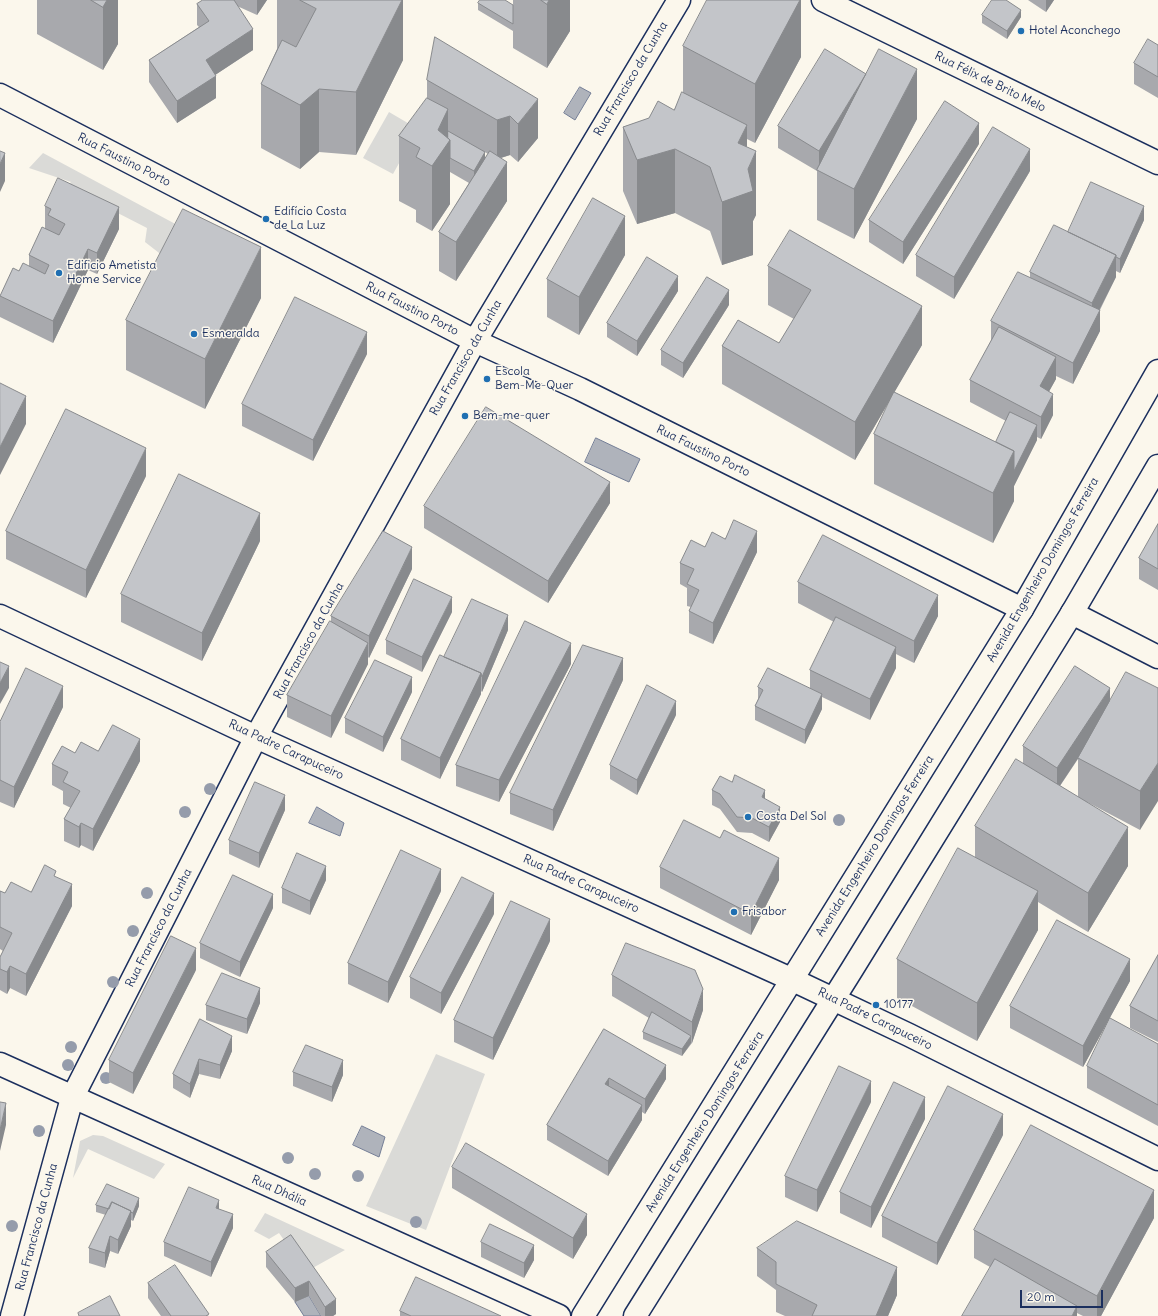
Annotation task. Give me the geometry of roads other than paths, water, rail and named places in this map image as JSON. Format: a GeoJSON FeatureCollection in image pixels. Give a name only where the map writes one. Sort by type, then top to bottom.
{"type":"FeatureCollection","features":[{"type":"Feature","properties":{"kind":"street","name":"Rua Francisco da Cunha"},"geometry":{"type":"LineString","coordinates":[[12,1316],[72,1098],[256,737],[475,341],[679,0]]}},
{"type":"Feature","properties":{"kind":"street","name":"Rua Félix de Brito Melo"},"geometry":{"type":"LineString","coordinates":[[823,0],[1158,163]]}},
{"type":"Feature","properties":{"kind":"street","name":"Rua Faustino Porto"},"geometry":{"type":"LineString","coordinates":[[0,95],[475,341],[587,393],[1022,609]]}},
{"type":"Feature","properties":{"kind":"street","name":"Avenida Engenheiro Domingos Ferreira"},"geometry":{"type":"LineString","coordinates":[[583,1316],[1022,609],[1158,371]]}},
{"type":"Feature","properties":{"kind":"street"},"geometry":{"type":"LineString","coordinates":[[635,1316],[1072,613],[1158,466]]}},
{"type":"Feature","properties":{"kind":"street"},"geometry":{"type":"LineString","coordinates":[[1072,613],[1158,657]]}},
{"type":"Feature","properties":{"kind":"street","name":"Rua Padre Carapuceiro"},"geometry":{"type":"LineString","coordinates":[[0,616],[256,737],[793,980],[1158,1158]]}},
{"type":"Feature","properties":{"kind":"street","name":"Rua Dhália"},"geometry":{"type":"LineString","coordinates":[[0,1064],[72,1098],[559,1316]]}},
{"type":"Feature","properties":{"kind":"place","name":"Hotel Aconchego"},"geometry":{"type":"Point","coordinates":[1021,31]}},
{"type":"Feature","properties":{"kind":"place","name":"Edifício Costa de La Luz"},"geometry":{"type":"Point","coordinates":[266,219]}},
{"type":"Feature","properties":{"kind":"place","name":"Edificio Ametista Home Service"},"geometry":{"type":"Point","coordinates":[59,273]}},
{"type":"Feature","properties":{"kind":"place","name":"Esmeralda"},"geometry":{"type":"Point","coordinates":[194,334]}},
{"type":"Feature","properties":{"kind":"place","name":"Escola Bem-Me-Quer"},"geometry":{"type":"Point","coordinates":[487,379]}},
{"type":"Feature","properties":{"kind":"place","name":"Bem-me-quer"},"geometry":{"type":"Point","coordinates":[465,416]}},
{"type":"Feature","properties":{"kind":"place","name":"Costa Del Sol"},"geometry":{"type":"Point","coordinates":[748,817]}},
{"type":"Feature","properties":{"kind":"place","name":"Frisabor"},"geometry":{"type":"Point","coordinates":[734,912]}},
{"type":"Feature","properties":{"kind":"place","name":"10177"},"geometry":{"type":"Point","coordinates":[876,1005]}}]}
